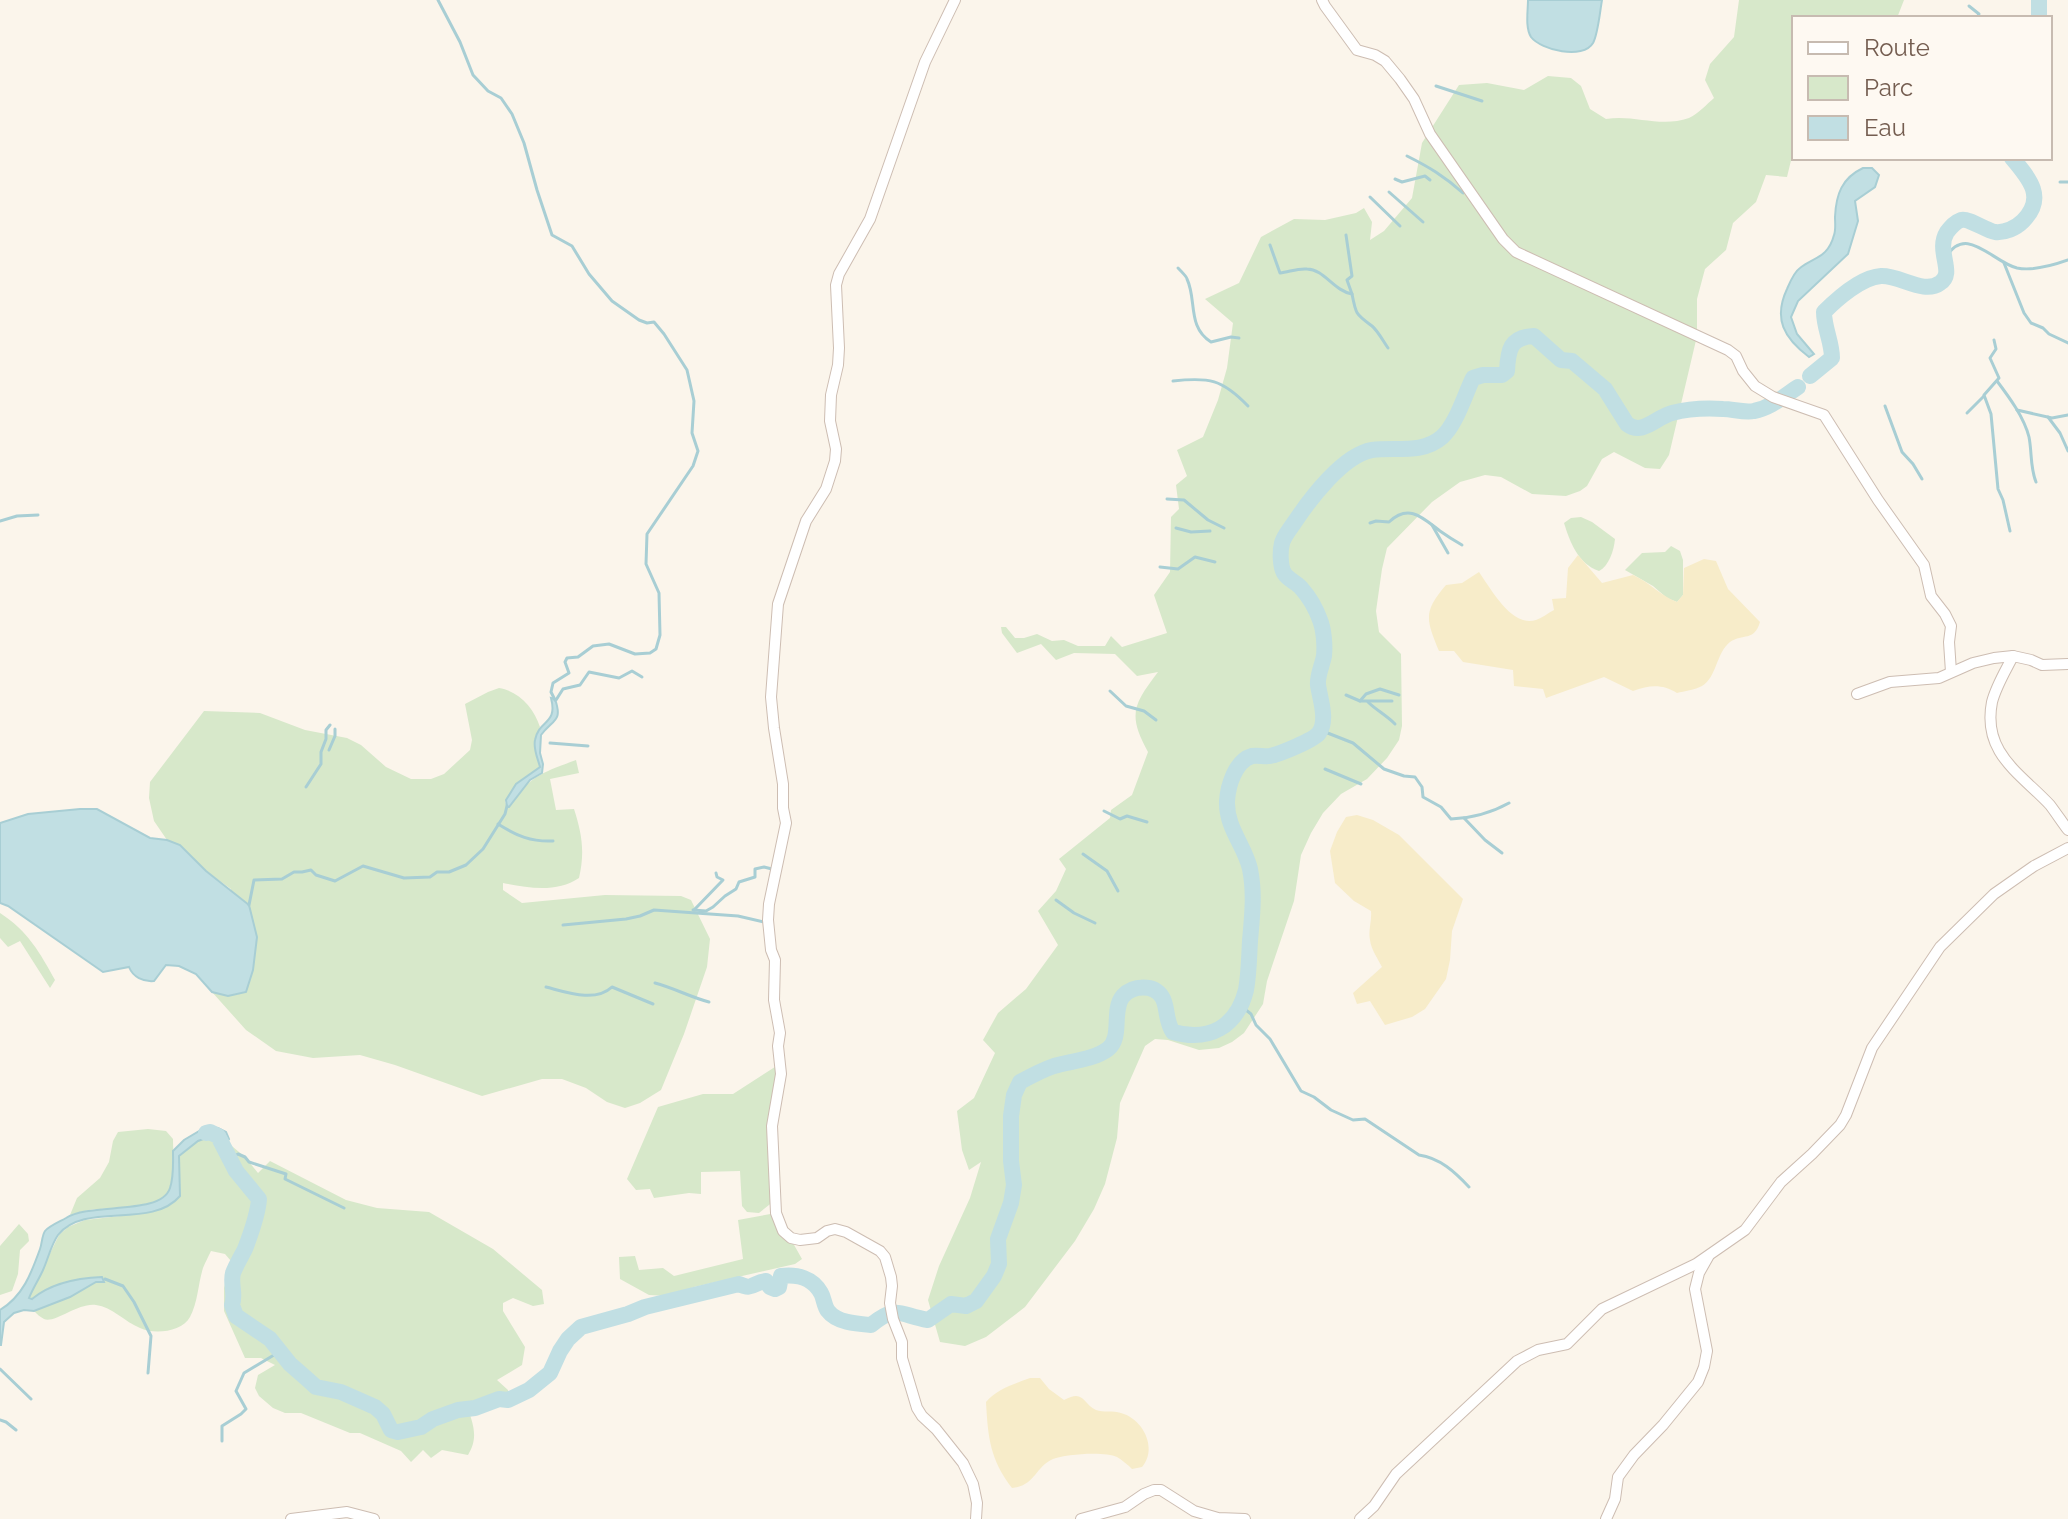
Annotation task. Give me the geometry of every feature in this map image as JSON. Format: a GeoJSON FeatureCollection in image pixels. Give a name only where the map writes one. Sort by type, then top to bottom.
{"type":"FeatureCollection","features":[{"type":"Feature","properties":{"kind":"street"},"geometry":{"type":"LineString","coordinates":[[955,0],[925,62],[870,219],[836,285],[839,348],[830,421],[836,449],[835,461],[826,489],[806,521],[778,604],[771,697],[786,823],[768,920],[775,960],[774,1000],[780,1033],[781,1074],[772,1126],[776,1213],[783,1231],[791,1238],[817,1238],[835,1229],[880,1251],[885,1257],[891,1277],[893,1319],[902,1342],[902,1358],[917,1408],[963,1463],[973,1484],[976,1519]]}},
{"type":"Feature","properties":{"kind":"street"},"geometry":{"type":"LineString","coordinates":[[1322,0],[1357,50],[1385,61],[1400,79],[1414,99],[1430,134],[1503,239],[1516,252],[1728,350],[1736,356],[1755,386],[1773,397],[1824,415],[1924,565],[1931,596],[1951,626],[1951,672]]}},
{"type":"Feature","properties":{"kind":"street"},"geometry":{"type":"LineString","coordinates":[[2013,656],[1993,700],[1993,741],[2009,764],[2050,806],[2068,830]]}},
{"type":"Feature","properties":{"kind":"street"},"geometry":{"type":"LineString","coordinates":[[1857,694],[1890,682],[1939,678],[1994,658],[2013,656],[2042,665],[2068,664]]}},
{"type":"Feature","properties":{"kind":"street"},"geometry":{"type":"LineString","coordinates":[[1360,1519],[1374,1506],[1396,1474],[1517,1361],[1538,1350],[1567,1344],[1602,1309],[1675,1275],[1709,1256],[1745,1230],[1781,1182],[1840,1125],[1872,1048],[1940,947],[1994,894],[2034,866],[2068,848]]}},
{"type":"Feature","properties":{"kind":"street"},"geometry":{"type":"LineString","coordinates":[[1606,1519],[1615,1499],[1618,1477],[1698,1382],[1704,1367],[1707,1351],[1695,1289],[1699,1273],[1709,1256]]}},
{"type":"Feature","properties":{"kind":"street"},"geometry":{"type":"LineString","coordinates":[[1081,1519],[1125,1507],[1144,1494],[1161,1490],[1194,1511],[1218,1518],[1245,1519]]}},
{"type":"Feature","properties":{"kind":"street"},"geometry":{"type":"LineString","coordinates":[[291,1519],[347,1512],[374,1519]]}},
{"type":"Feature","properties":{"kind":"green space"},"geometry":{"type":"Polygon","coordinates":[[[1739,0],[1904,0],[1898,16],[1792,16],[1792,156],[1787,177],[1766,175],[1756,202],[1733,223],[1726,250],[1705,269],[1697,299],[1697,336],[1669,455],[1660,469],[1645,468],[1614,452],[1602,459],[1587,486],[1566,496],[1532,494],[1501,477],[1485,475],[1460,482],[1432,502],[1387,548],[1376,611],[1379,632],[1401,654],[1402,726],[1399,740],[1367,779],[1341,794],[1323,813],[1311,833],[1301,855],[1294,901],[1267,981],[1263,1004],[1244,1033],[1219,1048],[1199,1050],[1155,1039],[1145,1046],[1120,1103],[1117,1138],[1105,1184],[1075,1241],[1025,1307],[986,1337],[965,1346],[940,1342],[928,1300],[939,1266],[970,1198],[981,1162],[969,1170],[962,1150],[957,1111],[974,1098],[995,1053],[983,1040],[998,1013],[1026,989],[1058,945],[1038,911],[1056,891],[1066,869],[1059,859],[1110,818],[1111,810],[1132,795],[1148,752],[1137,728],[1136,710],[1143,693],[1158,672],[1137,676],[1115,654],[1074,653],[1056,660],[1041,644],[1017,653],[1001,627],[1006,627],[1015,638],[1037,634],[1052,641],[1064,640],[1078,646],[1105,646],[1111,636],[1122,647],[1167,633],[1154,595],[1170,572],[1171,517],[1179,509],[1176,485],[1187,476],[1177,450],[1203,437],[1227,368],[1233,323],[1205,299],[1239,283],[1261,237],[1294,219],[1325,220],[1356,213],[1364,208],[1372,222],[1370,240],[1384,231],[1412,198],[1422,143],[1459,85],[1487,83],[1524,90],[1548,76],[1571,78],[1581,86],[1590,109],[1606,119],[1678,121],[1689,118],[1714,98],[1705,80],[1710,64],[1734,37],[1739,0]]]}},
{"type":"Feature","properties":{"kind":"green space"},"geometry":{"type":"Polygon","coordinates":[[[1581,517],[1615,539],[1606,565],[1599,571],[1580,558],[1566,530],[1564,523],[1581,517]]]}},
{"type":"Feature","properties":{"kind":"green space"},"geometry":{"type":"Polygon","coordinates":[[[1671,546],[1680,551],[1683,560],[1683,595],[1677,602],[1625,570],[1642,553],[1665,552],[1671,546]]]}},
{"type":"Feature","properties":{"kind":"green space"},"geometry":{"type":"Polygon","coordinates":[[[499,688],[525,702],[540,727],[535,747],[540,767],[516,785],[505,802],[507,806],[538,776],[576,760],[579,773],[550,779],[556,810],[574,809],[582,851],[579,878],[570,883],[542,888],[503,883],[503,890],[522,903],[605,895],[681,896],[691,900],[710,939],[707,967],[661,1090],[625,1108],[562,1079],[542,1079],[482,1096],[360,1055],[313,1058],[276,1051],[246,1030],[212,992],[228,996],[231,889],[206,871],[180,845],[167,840],[154,821],[149,798],[150,782],[204,711],[260,713],[305,730],[347,738],[361,745],[386,767],[411,779],[431,779],[444,774],[470,750],[472,740],[465,704],[499,688]]]}},
{"type":"Feature","properties":{"kind":"green space"},"geometry":{"type":"Polygon","coordinates":[[[0,913],[26,935],[38,952],[55,980],[50,988],[20,941],[8,947],[0,938],[0,913]]]}},
{"type":"Feature","properties":{"kind":"green space"},"geometry":{"type":"Polygon","coordinates":[[[778,1065],[774,1201],[759,1213],[747,1212],[742,1206],[740,1171],[701,1172],[701,1194],[654,1198],[650,1189],[636,1190],[627,1179],[658,1107],[703,1094],[733,1094],[778,1065]]]}},
{"type":"Feature","properties":{"kind":"green space"},"geometry":{"type":"Polygon","coordinates":[[[166,1131],[173,1139],[173,1177],[165,1196],[146,1205],[89,1210],[70,1215],[77,1198],[100,1178],[109,1162],[118,1132],[166,1131]]]}},
{"type":"Feature","properties":{"kind":"green space"},"geometry":{"type":"Polygon","coordinates":[[[206,1138],[227,1142],[258,1173],[270,1161],[346,1200],[377,1208],[429,1212],[493,1249],[542,1290],[544,1304],[533,1306],[513,1298],[503,1303],[503,1311],[525,1347],[522,1365],[497,1380],[508,1390],[508,1400],[499,1399],[468,1409],[474,1432],[468,1455],[442,1450],[431,1458],[423,1450],[411,1462],[401,1451],[360,1433],[350,1433],[301,1413],[285,1413],[273,1408],[255,1388],[258,1375],[275,1365],[261,1358],[245,1358],[224,1311],[224,1288],[231,1261],[225,1254],[211,1251],[203,1268],[190,1317],[174,1329],[160,1332],[146,1330],[96,1305],[48,1320],[34,1311],[70,1297],[96,1282],[104,1282],[102,1277],[74,1281],[28,1298],[59,1235],[68,1227],[85,1220],[147,1213],[180,1183],[179,1156],[206,1138]]]}},
{"type":"Feature","properties":{"kind":"green space"},"geometry":{"type":"Polygon","coordinates":[[[776,1213],[802,1259],[795,1264],[694,1287],[669,1296],[649,1295],[620,1279],[619,1257],[635,1256],[639,1270],[663,1268],[674,1276],[743,1259],[738,1220],[776,1213]]]}},
{"type":"Feature","properties":{"kind":"green space"},"geometry":{"type":"Polygon","coordinates":[[[19,1224],[28,1234],[29,1241],[20,1250],[18,1274],[12,1291],[0,1295],[0,1246],[19,1224]]]}},
{"type":"Feature","properties":{"kind":"sand"},"geometry":{"type":"Polygon","coordinates":[[[1578,555],[1602,583],[1633,575],[1677,602],[1683,595],[1684,568],[1704,559],[1716,561],[1728,589],[1760,622],[1758,628],[1751,635],[1735,639],[1725,647],[1707,682],[1677,693],[1656,686],[1633,691],[1604,677],[1546,698],[1543,689],[1514,686],[1513,670],[1463,662],[1454,651],[1439,651],[1429,616],[1433,602],[1446,585],[1462,583],[1479,572],[1511,613],[1527,621],[1536,620],[1554,610],[1552,599],[1566,598],[1568,568],[1578,555]]]}},
{"type":"Feature","properties":{"kind":"sand"},"geometry":{"type":"Polygon","coordinates":[[[1357,815],[1399,835],[1463,899],[1452,931],[1446,979],[1425,1009],[1412,1017],[1385,1025],[1370,1001],[1357,1004],[1353,993],[1382,967],[1369,933],[1371,911],[1354,901],[1335,883],[1330,851],[1346,817],[1357,815]]]}},
{"type":"Feature","properties":{"kind":"sand"},"geometry":{"type":"Polygon","coordinates":[[[1030,1378],[1040,1378],[1064,1400],[1079,1396],[1096,1410],[1121,1413],[1136,1421],[1148,1443],[1147,1459],[1142,1467],[1132,1469],[1111,1455],[1066,1456],[1047,1462],[1026,1484],[1012,1488],[992,1448],[986,1402],[1001,1390],[1030,1378]]]}},
{"type":"Feature","properties":{"kind":"water"},"geometry":{"type":"Polygon","coordinates":[[[1528,0],[1602,0],[1593,43],[1588,48],[1572,52],[1552,49],[1536,42],[1528,29],[1528,0]]]}},
{"type":"Feature","properties":{"kind":"water"},"geometry":{"type":"Polygon","coordinates":[[[1863,168],[1872,168],[1879,175],[1875,187],[1855,201],[1858,221],[1848,254],[1798,301],[1791,317],[1797,334],[1814,354],[1809,357],[1793,343],[1783,327],[1783,300],[1796,272],[1828,248],[1835,233],[1839,194],[1845,182],[1863,168]]]}},
{"type":"Feature","properties":{"kind":"water"},"geometry":{"type":"Polygon","coordinates":[[[551,698],[555,699],[558,712],[556,720],[541,735],[542,773],[530,780],[507,807],[506,800],[516,784],[540,767],[535,740],[552,713],[551,698]]]}},
{"type":"Feature","properties":{"kind":"water"},"geometry":{"type":"Polygon","coordinates":[[[97,809],[150,838],[180,845],[206,871],[249,905],[257,937],[253,970],[246,992],[228,996],[212,992],[196,974],[179,966],[166,965],[154,981],[139,978],[129,967],[103,972],[0,903],[0,823],[28,814],[97,809]]]}},
{"type":"Feature","properties":{"kind":"water"},"geometry":{"type":"Polygon","coordinates":[[[206,1127],[226,1132],[229,1139],[225,1144],[206,1138],[179,1156],[180,1196],[168,1206],[152,1212],[84,1219],[58,1235],[29,1298],[74,1280],[102,1277],[104,1282],[96,1282],[70,1297],[34,1311],[14,1313],[4,1322],[0,1345],[0,1310],[15,1298],[25,1284],[45,1231],[77,1213],[139,1206],[164,1197],[171,1183],[173,1151],[184,1140],[206,1127]]]}},
{"type":"Feature","properties":{"kind":"waterway"},"geometry":{"type":"LineString","coordinates":[[438,0],[473,75],[488,91],[501,98],[512,114],[552,235],[572,246],[589,274],[612,301],[639,320],[654,322],[687,370],[694,401],[692,433],[698,451],[693,466],[647,534],[646,564],[659,593],[660,635],[656,649],[650,653],[635,654],[609,644],[593,646],[578,657],[567,658],[565,662],[569,673],[553,683],[551,692],[555,700]]}},
{"type":"Feature","properties":{"kind":"waterway"},"geometry":{"type":"LineString","coordinates":[[2039,0],[2039,16]]}},
{"type":"Feature","properties":{"kind":"waterway"},"geometry":{"type":"LineString","coordinates":[[1969,6],[1978,16]]}},
{"type":"Feature","properties":{"kind":"waterway"},"geometry":{"type":"LineString","coordinates":[[1436,86],[1482,101]]}},
{"type":"Feature","properties":{"kind":"waterway"},"geometry":{"type":"LineString","coordinates":[[1407,156],[1436,172],[1463,193]]}},
{"type":"Feature","properties":{"kind":"waterway"},"geometry":{"type":"LineString","coordinates":[[1810,376],[1832,358],[1824,312],[1850,290],[1866,280],[1881,276],[1919,286],[1934,286],[1944,279],[1944,239],[1955,223],[1964,220],[1999,232],[2010,230],[2023,221],[2034,204],[2033,189],[2014,160]]}},
{"type":"Feature","properties":{"kind":"waterway"},"geometry":{"type":"LineString","coordinates":[[1395,179],[1402,182],[1425,176],[1430,180]]}},
{"type":"Feature","properties":{"kind":"waterway"},"geometry":{"type":"LineString","coordinates":[[2060,182],[2068,182]]}},
{"type":"Feature","properties":{"kind":"waterway"},"geometry":{"type":"LineString","coordinates":[[1389,192],[1423,222]]}},
{"type":"Feature","properties":{"kind":"waterway"},"geometry":{"type":"LineString","coordinates":[[1370,197],[1400,226]]}},
{"type":"Feature","properties":{"kind":"waterway"},"geometry":{"type":"LineString","coordinates":[[1346,235],[1352,276],[1347,280],[1352,294]]}},
{"type":"Feature","properties":{"kind":"waterway"},"geometry":{"type":"LineString","coordinates":[[1945,259],[1961,244],[1970,244],[2023,269],[2068,260]]}},
{"type":"Feature","properties":{"kind":"waterway"},"geometry":{"type":"LineString","coordinates":[[1270,245],[1280,273],[1313,270],[1352,294],[1358,313],[1388,348]]}},
{"type":"Feature","properties":{"kind":"waterway"},"geometry":{"type":"LineString","coordinates":[[2004,263],[2031,323],[2068,343]]}},
{"type":"Feature","properties":{"kind":"waterway"},"geometry":{"type":"LineString","coordinates":[[1178,268],[1187,278],[1195,321],[1203,336],[1211,342],[1239,338]]}},
{"type":"Feature","properties":{"kind":"waterway"},"geometry":{"type":"LineString","coordinates":[[206,1133],[218,1136],[236,1171],[259,1199],[249,1238],[233,1273],[232,1305],[236,1316],[270,1339],[290,1364],[316,1387],[341,1392],[375,1407],[383,1414],[391,1430],[398,1432],[421,1427],[458,1410],[475,1408],[499,1399],[508,1400],[529,1390],[550,1373],[568,1339],[581,1327],[645,1307],[739,1284],[751,1286],[766,1281],[775,1289],[779,1287],[781,1276],[804,1278],[818,1288],[832,1315],[860,1324],[871,1325],[893,1313],[928,1320],[951,1304],[966,1306],[976,1301],[999,1264],[998,1239],[1014,1185],[1011,1116],[1014,1095],[1020,1082],[1050,1068],[1089,1058],[1108,1049],[1115,1038],[1120,1002],[1132,990],[1149,988],[1158,993],[1164,1001],[1173,1032],[1186,1035],[1220,1029],[1236,1014],[1242,1003],[1248,972],[1252,887],[1248,861],[1229,820],[1228,795],[1231,781],[1246,759],[1289,750],[1316,736],[1322,728],[1318,682],[1324,656],[1322,628],[1308,596],[1284,573],[1281,554],[1286,535],[1328,479],[1361,454],[1372,450],[1418,448],[1442,437],[1456,417],[1473,378],[1502,375],[1507,371],[1512,346],[1526,337],[1534,336],[1561,360],[1572,361],[1605,389],[1627,424],[1633,427],[1644,427],[1666,415],[1684,411],[1754,411],[1772,404],[1798,387]]}},
{"type":"Feature","properties":{"kind":"waterway"},"geometry":{"type":"LineString","coordinates":[[1994,340],[1996,349],[1990,358],[1999,378],[1984,395],[1991,414],[1998,489],[2010,531]]}},
{"type":"Feature","properties":{"kind":"waterway"},"geometry":{"type":"LineString","coordinates":[[1173,381],[1196,379],[1214,382],[1230,390],[1248,406]]}},
{"type":"Feature","properties":{"kind":"waterway"},"geometry":{"type":"LineString","coordinates":[[1997,381],[2027,430],[2036,482]]}},
{"type":"Feature","properties":{"kind":"waterway"},"geometry":{"type":"LineString","coordinates":[[1967,413],[1984,396]]}},
{"type":"Feature","properties":{"kind":"waterway"},"geometry":{"type":"LineString","coordinates":[[1885,406],[1902,452],[1922,479]]}},
{"type":"Feature","properties":{"kind":"waterway"},"geometry":{"type":"LineString","coordinates":[[2017,410],[2052,418],[2068,415]]}},
{"type":"Feature","properties":{"kind":"waterway"},"geometry":{"type":"LineString","coordinates":[[2048,417],[2068,451]]}},
{"type":"Feature","properties":{"kind":"waterway"},"geometry":{"type":"LineString","coordinates":[[1167,499],[1184,500],[1208,520],[1224,528]]}},
{"type":"Feature","properties":{"kind":"waterway"},"geometry":{"type":"LineString","coordinates":[[1370,523],[1389,522],[1396,516],[1416,514],[1462,545]]}},
{"type":"Feature","properties":{"kind":"waterway"},"geometry":{"type":"LineString","coordinates":[[0,521],[38,515]]}},
{"type":"Feature","properties":{"kind":"waterway"},"geometry":{"type":"LineString","coordinates":[[1432,525],[1448,553]]}},
{"type":"Feature","properties":{"kind":"waterway"},"geometry":{"type":"LineString","coordinates":[[1176,528],[1191,532],[1210,531]]}},
{"type":"Feature","properties":{"kind":"waterway"},"geometry":{"type":"LineString","coordinates":[[1160,567],[1178,569],[1195,557],[1215,562]]}},
{"type":"Feature","properties":{"kind":"waterway"},"geometry":{"type":"LineString","coordinates":[[556,700],[563,689],[580,685],[589,672],[619,678],[632,671],[642,677]]}},
{"type":"Feature","properties":{"kind":"waterway"},"geometry":{"type":"LineString","coordinates":[[1346,695],[1360,701],[1366,694],[1380,689],[1399,695]]}},
{"type":"Feature","properties":{"kind":"waterway"},"geometry":{"type":"LineString","coordinates":[[1110,691],[1126,706],[1144,711],[1156,720]]}},
{"type":"Feature","properties":{"kind":"waterway"},"geometry":{"type":"LineString","coordinates":[[1360,701],[1392,701]]}},
{"type":"Feature","properties":{"kind":"waterway"},"geometry":{"type":"LineString","coordinates":[[1368,702],[1395,724]]}},
{"type":"Feature","properties":{"kind":"waterway"},"geometry":{"type":"LineString","coordinates":[[306,787],[321,764],[326,730],[330,725]]}},
{"type":"Feature","properties":{"kind":"waterway"},"geometry":{"type":"LineString","coordinates":[[329,750],[335,729]]}},
{"type":"Feature","properties":{"kind":"waterway"},"geometry":{"type":"LineString","coordinates":[[1320,730],[1353,743],[1384,769],[1415,777],[1422,787],[1423,797],[1441,807],[1451,819],[1482,814],[1509,803]]}},
{"type":"Feature","properties":{"kind":"waterway"},"geometry":{"type":"LineString","coordinates":[[550,743],[588,746]]}},
{"type":"Feature","properties":{"kind":"waterway"},"geometry":{"type":"LineString","coordinates":[[1325,769],[1361,784]]}},
{"type":"Feature","properties":{"kind":"waterway"},"geometry":{"type":"LineString","coordinates":[[249,905],[254,880],[282,879],[294,872],[311,870],[316,875],[335,881],[363,866],[404,878],[430,877],[437,872],[449,872],[466,865],[483,849],[507,806]]}},
{"type":"Feature","properties":{"kind":"waterway"},"geometry":{"type":"LineString","coordinates":[[1104,811],[1120,819],[1127,816],[1147,822]]}},
{"type":"Feature","properties":{"kind":"waterway"},"geometry":{"type":"LineString","coordinates":[[1464,818],[1502,853]]}},
{"type":"Feature","properties":{"kind":"waterway"},"geometry":{"type":"LineString","coordinates":[[498,824],[524,837],[553,841]]}},
{"type":"Feature","properties":{"kind":"waterway"},"geometry":{"type":"LineString","coordinates":[[1083,854],[1107,871],[1118,891]]}},
{"type":"Feature","properties":{"kind":"waterway"},"geometry":{"type":"LineString","coordinates":[[693,910],[706,911],[713,907],[736,889],[739,882],[755,877],[755,869],[772,869]]}},
{"type":"Feature","properties":{"kind":"waterway"},"geometry":{"type":"LineString","coordinates":[[694,910],[723,880],[716,873]]}},
{"type":"Feature","properties":{"kind":"waterway"},"geometry":{"type":"LineString","coordinates":[[1056,900],[1095,923]]}},
{"type":"Feature","properties":{"kind":"waterway"},"geometry":{"type":"LineString","coordinates":[[563,925],[626,919],[654,910],[738,916],[764,922]]}},
{"type":"Feature","properties":{"kind":"waterway"},"geometry":{"type":"LineString","coordinates":[[655,983],[709,1002]]}},
{"type":"Feature","properties":{"kind":"waterway"},"geometry":{"type":"LineString","coordinates":[[546,987],[589,995],[605,992],[612,987],[653,1004]]}},
{"type":"Feature","properties":{"kind":"waterway"},"geometry":{"type":"LineString","coordinates":[[1235,1013],[1246,1010],[1251,1014],[1301,1091],[1353,1120],[1365,1119],[1419,1155],[1447,1166],[1469,1187]]}},
{"type":"Feature","properties":{"kind":"waterway"},"geometry":{"type":"LineString","coordinates":[[229,1158],[238,1154],[249,1162],[286,1174],[285,1179],[344,1208]]}},
{"type":"Feature","properties":{"kind":"waterway"},"geometry":{"type":"LineString","coordinates":[[105,1279],[123,1286],[151,1336],[148,1373]]}},
{"type":"Feature","properties":{"kind":"waterway"},"geometry":{"type":"LineString","coordinates":[[222,1441],[222,1426],[246,1409],[236,1391],[244,1373],[274,1355],[273,1343]]}},
{"type":"Feature","properties":{"kind":"waterway"},"geometry":{"type":"LineString","coordinates":[[0,1369],[31,1399]]}},
{"type":"Feature","properties":{"kind":"waterway"},"geometry":{"type":"LineString","coordinates":[[0,1420],[16,1430]]}}]}
